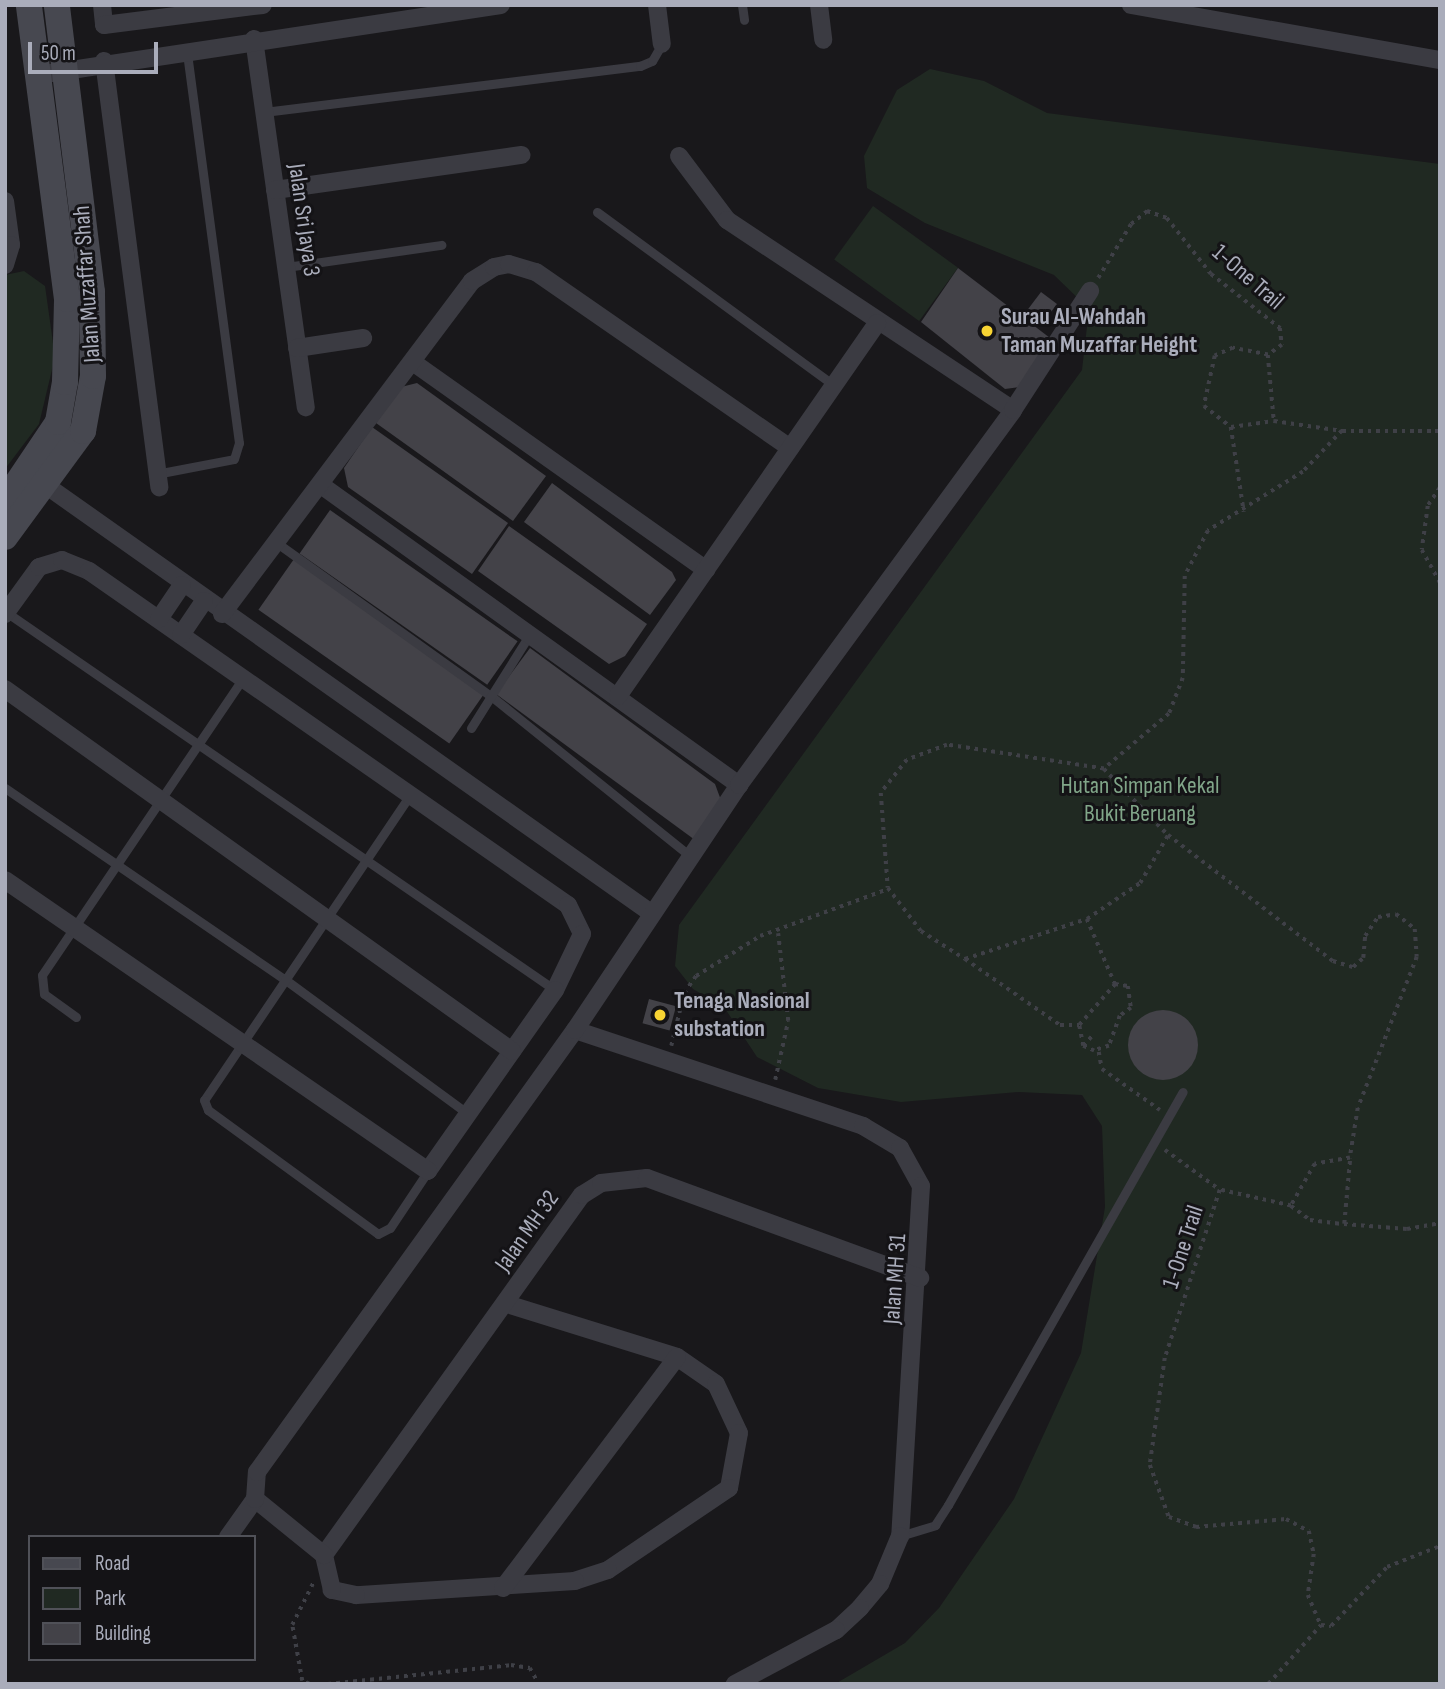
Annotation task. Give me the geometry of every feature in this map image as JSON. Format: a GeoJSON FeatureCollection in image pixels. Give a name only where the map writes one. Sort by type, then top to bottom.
{"type":"FeatureCollection","features":[{"type":"Feature","properties":{"kind":"main road","name":"Jalan Muzaffar Shah"},"geometry":{"type":"LineString","coordinates":[[5,537],[38,480],[58,422],[65,382],[67,299],[29,5]]}},
{"type":"Feature","properties":{"kind":"main road","name":"Jalan Muzaffar Shah"},"geometry":{"type":"LineString","coordinates":[[5,500],[38,480],[82,431],[93,376],[92,292],[57,5]]}},
{"type":"Feature","properties":{"kind":"street"},"geometry":{"type":"LineString","coordinates":[[102,5],[104,25],[181,10],[263,5]]}},
{"type":"Feature","properties":{"kind":"street"},"geometry":{"type":"LineString","coordinates":[[38,75],[104,61],[501,5]]}},
{"type":"Feature","properties":{"kind":"street"},"geometry":{"type":"LineString","coordinates":[[657,5],[662,44]]}},
{"type":"Feature","properties":{"kind":"street"},"geometry":{"type":"LineString","coordinates":[[819,5],[822,40]]}},
{"type":"Feature","properties":{"kind":"street"},"geometry":{"type":"LineString","coordinates":[[1131,5],[1440,60]]}},
{"type":"Feature","properties":{"kind":"street","name":"Jalan Sri Jaya 3"},"geometry":{"type":"LineString","coordinates":[[254,39],[306,407]]}},
{"type":"Feature","properties":{"kind":"street"},"geometry":{"type":"LineString","coordinates":[[104,61],[157,481]]}},
{"type":"Feature","properties":{"kind":"street"},"geometry":{"type":"LineString","coordinates":[[275,190],[522,155]]}},
{"type":"Feature","properties":{"kind":"street"},"geometry":{"type":"LineString","coordinates":[[679,156],[727,220],[877,323],[1013,410]]}},
{"type":"Feature","properties":{"kind":"street"},"geometry":{"type":"LineString","coordinates":[[5,201],[11,245],[5,265]]}},
{"type":"Feature","properties":{"kind":"street"},"geometry":{"type":"LineString","coordinates":[[222,614],[482,272],[522,265],[790,448]]}},
{"type":"Feature","properties":{"kind":"street"},"geometry":{"type":"LineString","coordinates":[[229,1535],[254,1499],[257,1472],[575,1030],[739,785],[1013,410],[1090,291]]}},
{"type":"Feature","properties":{"kind":"street"},"geometry":{"type":"LineString","coordinates":[[618,696],[877,323]]}},
{"type":"Feature","properties":{"kind":"street"},"geometry":{"type":"LineString","coordinates":[[297,348],[363,338]]}},
{"type":"Feature","properties":{"kind":"street"},"geometry":{"type":"LineString","coordinates":[[414,363],[706,570]]}},
{"type":"Feature","properties":{"kind":"street"},"geometry":{"type":"LineString","coordinates":[[38,480],[222,614],[651,913]]}},
{"type":"Feature","properties":{"kind":"street"},"geometry":{"type":"LineString","coordinates":[[321,485],[739,785]]}},
{"type":"Feature","properties":{"kind":"street"},"geometry":{"type":"LineString","coordinates":[[5,880],[428,1171],[555,990],[581,945],[576,913],[89,570],[62,560],[29,576],[6,613]]}},
{"type":"Feature","properties":{"kind":"street"},"geometry":{"type":"LineString","coordinates":[[159,619],[182,585]]}},
{"type":"Feature","properties":{"kind":"street"},"geometry":{"type":"LineString","coordinates":[[181,635],[204,601]]}},
{"type":"Feature","properties":{"kind":"street"},"geometry":{"type":"LineString","coordinates":[[5,690],[327,914],[512,1051]]}},
{"type":"Feature","properties":{"kind":"street","name":"Jalan MH 31"},"geometry":{"type":"LineString","coordinates":[[575,1030],[863,1126],[900,1148],[925,1207],[900,1536],[880,1584],[860,1608],[836,1630],[735,1684]]}},
{"type":"Feature","properties":{"kind":"street","name":"Jalan MH 32"},"geometry":{"type":"LineString","coordinates":[[324,1562],[582,1195],[625,1177],[647,1178],[920,1278]]}},
{"type":"Feature","properties":{"kind":"street"},"geometry":{"type":"LineString","coordinates":[[254,1499],[324,1562],[332,1590],[503,1588],[575,1581],[608,1570],[729,1488],[739,1433],[732,1407],[716,1384],[677,1357],[507,1304]]}},
{"type":"Feature","properties":{"kind":"street"},"geometry":{"type":"LineString","coordinates":[[503,1588],[677,1357]]}},
{"type":"Feature","properties":{"kind":"lane"},"geometry":{"type":"LineString","coordinates":[[742,5],[744,20]]}},
{"type":"Feature","properties":{"kind":"lane"},"geometry":{"type":"LineString","coordinates":[[264,112],[640,66],[662,44]]}},
{"type":"Feature","properties":{"kind":"lane"},"geometry":{"type":"LineString","coordinates":[[157,481],[234,459],[239,443],[186,49]]}},
{"type":"Feature","properties":{"kind":"lane"},"geometry":{"type":"LineString","coordinates":[[597,212],[835,386]]}},
{"type":"Feature","properties":{"kind":"lane"},"geometry":{"type":"LineString","coordinates":[[286,267],[441,245]]}},
{"type":"Feature","properties":{"kind":"lane"},"geometry":{"type":"LineString","coordinates":[[276,543],[491,696],[691,857]]}},
{"type":"Feature","properties":{"kind":"lane"},"geometry":{"type":"LineString","coordinates":[[6,613],[555,990]]}},
{"type":"Feature","properties":{"kind":"lane"},"geometry":{"type":"LineString","coordinates":[[471,728],[530,634]]}},
{"type":"Feature","properties":{"kind":"lane"},"geometry":{"type":"LineString","coordinates":[[76,1017],[44,995],[39,983],[73,926],[243,678]]}},
{"type":"Feature","properties":{"kind":"lane"},"geometry":{"type":"LineString","coordinates":[[5,788],[283,978],[468,1114]]}},
{"type":"Feature","properties":{"kind":"lane"},"geometry":{"type":"LineString","coordinates":[[410,795],[283,978],[204,1100],[208,1110],[370,1230],[384,1233],[390,1228],[428,1171]]}},
{"type":"Feature","properties":{"kind":"lane"},"geometry":{"type":"LineString","coordinates":[[900,1536],[935,1525],[948,1506],[1183,1091]]}},
{"type":"Feature","properties":{"kind":"path","name":"1-One Trail"},"geometry":{"type":"LineString","coordinates":[[1090,291],[1131,224],[1147,211],[1167,218],[1211,274],[1280,328],[1282,345],[1268,355]]}},
{"type":"Feature","properties":{"kind":"path"},"geometry":{"type":"LineString","coordinates":[[1244,513],[1231,427],[1204,406],[1215,356],[1233,348],[1268,355],[1274,421]]}},
{"type":"Feature","properties":{"kind":"path"},"geometry":{"type":"LineString","coordinates":[[1231,427],[1274,421],[1342,431],[1440,431]]}},
{"type":"Feature","properties":{"kind":"path"},"geometry":{"type":"LineString","coordinates":[[1104,769],[1169,714],[1182,678],[1185,576],[1208,531],[1244,513],[1303,472],[1342,431]]}},
{"type":"Feature","properties":{"kind":"path"},"geometry":{"type":"LineString","coordinates":[[1440,488],[1428,506],[1422,550],[1440,582]]}},
{"type":"Feature","properties":{"kind":"path"},"geometry":{"type":"LineString","coordinates":[[1115,984],[1079,1025],[1060,1025],[921,931],[888,888],[881,793],[907,760],[947,745],[1104,769],[1168,835],[1333,961],[1353,967],[1363,958],[1365,936],[1378,917],[1396,914],[1415,929],[1417,957],[1358,1108],[1344,1224]]}},
{"type":"Feature","properties":{"kind":"path"},"geometry":{"type":"LineString","coordinates":[[965,959],[1087,919],[1140,883],[1168,835]]}},
{"type":"Feature","properties":{"kind":"path"},"geometry":{"type":"LineString","coordinates":[[667,1062],[684,993],[696,976],[760,936],[778,934],[888,888]]}},
{"type":"Feature","properties":{"kind":"path"},"geometry":{"type":"LineString","coordinates":[[1087,919],[1115,984]]}},
{"type":"Feature","properties":{"kind":"path"},"geometry":{"type":"LineString","coordinates":[[769,1095],[788,1021],[778,934]]}},
{"type":"Feature","properties":{"kind":"path"},"geometry":{"type":"LineString","coordinates":[[1115,984],[1128,986],[1134,996],[1099,1052],[1102,1069],[1169,1116]]}},
{"type":"Feature","properties":{"kind":"path"},"geometry":{"type":"LineString","coordinates":[[1079,1025],[1083,1046]]}},
{"type":"Feature","properties":{"kind":"path"},"geometry":{"type":"LineString","coordinates":[[1083,1046],[1093,1035]]}},
{"type":"Feature","properties":{"kind":"path"},"geometry":{"type":"LineString","coordinates":[[1083,1046],[1099,1052]]}},
{"type":"Feature","properties":{"kind":"path"},"geometry":{"type":"LineString","coordinates":[[1154,1142],[1220,1190]]}},
{"type":"Feature","properties":{"kind":"path"},"geometry":{"type":"LineString","coordinates":[[1291,1206],[1315,1164],[1350,1158]]}},
{"type":"Feature","properties":{"kind":"path","name":"1-One Trail"},"geometry":{"type":"LineString","coordinates":[[1321,1625],[1308,1595],[1314,1554],[1309,1531],[1286,1519],[1196,1527],[1169,1517],[1150,1465],[1165,1358],[1220,1190],[1291,1206],[1310,1220],[1407,1229],[1440,1223]]}},
{"type":"Feature","properties":{"kind":"path"},"geometry":{"type":"LineString","coordinates":[[1268,1684],[1321,1625],[1331,1626],[1387,1567],[1440,1546]]}},
{"type":"Feature","properties":{"kind":"path"},"geometry":{"type":"LineString","coordinates":[[309,1684],[302,1681],[292,1625],[324,1562]]}},
{"type":"Feature","properties":{"kind":"path"},"geometry":{"type":"LineString","coordinates":[[328,1684],[511,1665],[530,1668],[539,1684]]}},
{"type":"Feature","properties":{"kind":"green space","name":"Hutan Simpan Kekal Bukit Beruang"},"geometry":{"type":"Polygon","coordinates":[[[930,69],[984,81],[1047,113],[1440,164],[1440,1684],[835,1684],[905,1643],[939,1608],[1014,1499],[1081,1353],[1105,1207],[1102,1126],[1082,1095],[1019,1092],[901,1102],[818,1088],[757,1057],[724,1007],[693,989],[675,966],[679,925],[1082,370],[1089,309],[1054,275],[925,223],[867,188],[864,156],[897,90],[930,69]]]}},
{"type":"Feature","properties":{"kind":"green space"},"geometry":{"type":"Polygon","coordinates":[[[873,206],[958,268],[919,321],[834,259],[873,206]]]}},
{"type":"Feature","properties":{"kind":"green space"},"geometry":{"type":"Polygon","coordinates":[[[24,271],[45,286],[55,357],[39,424],[5,469],[5,275],[24,271]]]}},
{"type":"Feature","properties":{"kind":"building","name":"Surau Al-Wahdah Taman Muzaffar Height"},"geometry":{"type":"Polygon","coordinates":[[[958,268],[1054,341],[1020,387],[1005,389],[921,322],[958,268]]]}},
{"type":"Feature","properties":{"kind":"building"},"geometry":{"type":"Polygon","coordinates":[[[1041,292],[1057,304],[1041,325],[1025,313],[1041,292]]]}},
{"type":"Feature","properties":{"kind":"building"},"geometry":{"type":"Polygon","coordinates":[[[417,383],[546,476],[513,521],[376,423],[401,387],[417,383]]]}},
{"type":"Feature","properties":{"kind":"building"},"geometry":{"type":"Polygon","coordinates":[[[372,427],[508,523],[472,574],[348,487],[344,468],[372,427]]]}},
{"type":"Feature","properties":{"kind":"building"},"geometry":{"type":"Polygon","coordinates":[[[552,483],[672,572],[676,580],[650,615],[524,522],[552,483]]]}},
{"type":"Feature","properties":{"kind":"building"},"geometry":{"type":"Polygon","coordinates":[[[330,510],[518,641],[487,685],[300,553],[330,510]]]}},
{"type":"Feature","properties":{"kind":"building"},"geometry":{"type":"Polygon","coordinates":[[[509,526],[647,624],[625,656],[609,664],[478,571],[509,526]]]}},
{"type":"Feature","properties":{"kind":"building"},"geometry":{"type":"Polygon","coordinates":[[[294,559],[485,693],[449,743],[258,610],[294,559]]]}},
{"type":"Feature","properties":{"kind":"building"},"geometry":{"type":"Polygon","coordinates":[[[530,648],[715,784],[722,803],[695,840],[496,694],[530,648]]]}},
{"type":"Feature","properties":{"kind":"building","name":"Tenaga Nasional substation"},"geometry":{"type":"Polygon","coordinates":[[[649,999],[676,1006],[670,1030],[643,1023],[649,999]]]}},
{"type":"Feature","properties":{"kind":"building"},"geometry":{"type":"Polygon","coordinates":[[[1170,1010],[1183,1016],[1192,1025],[1196,1031],[1196,1059],[1188,1070],[1177,1078],[1156,1080],[1138,1070],[1130,1059],[1128,1038],[1138,1020],[1149,1012],[1170,1010]]]}},
{"type":"Feature","properties":{"kind":"place","name":"Surau Al-Wahdah Taman Muzaffar Height"},"geometry":{"type":"Point","coordinates":[987,331]}},
{"type":"Feature","properties":{"kind":"place","name":"Tenaga Nasional substation"},"geometry":{"type":"Point","coordinates":[660,1015]}}]}
